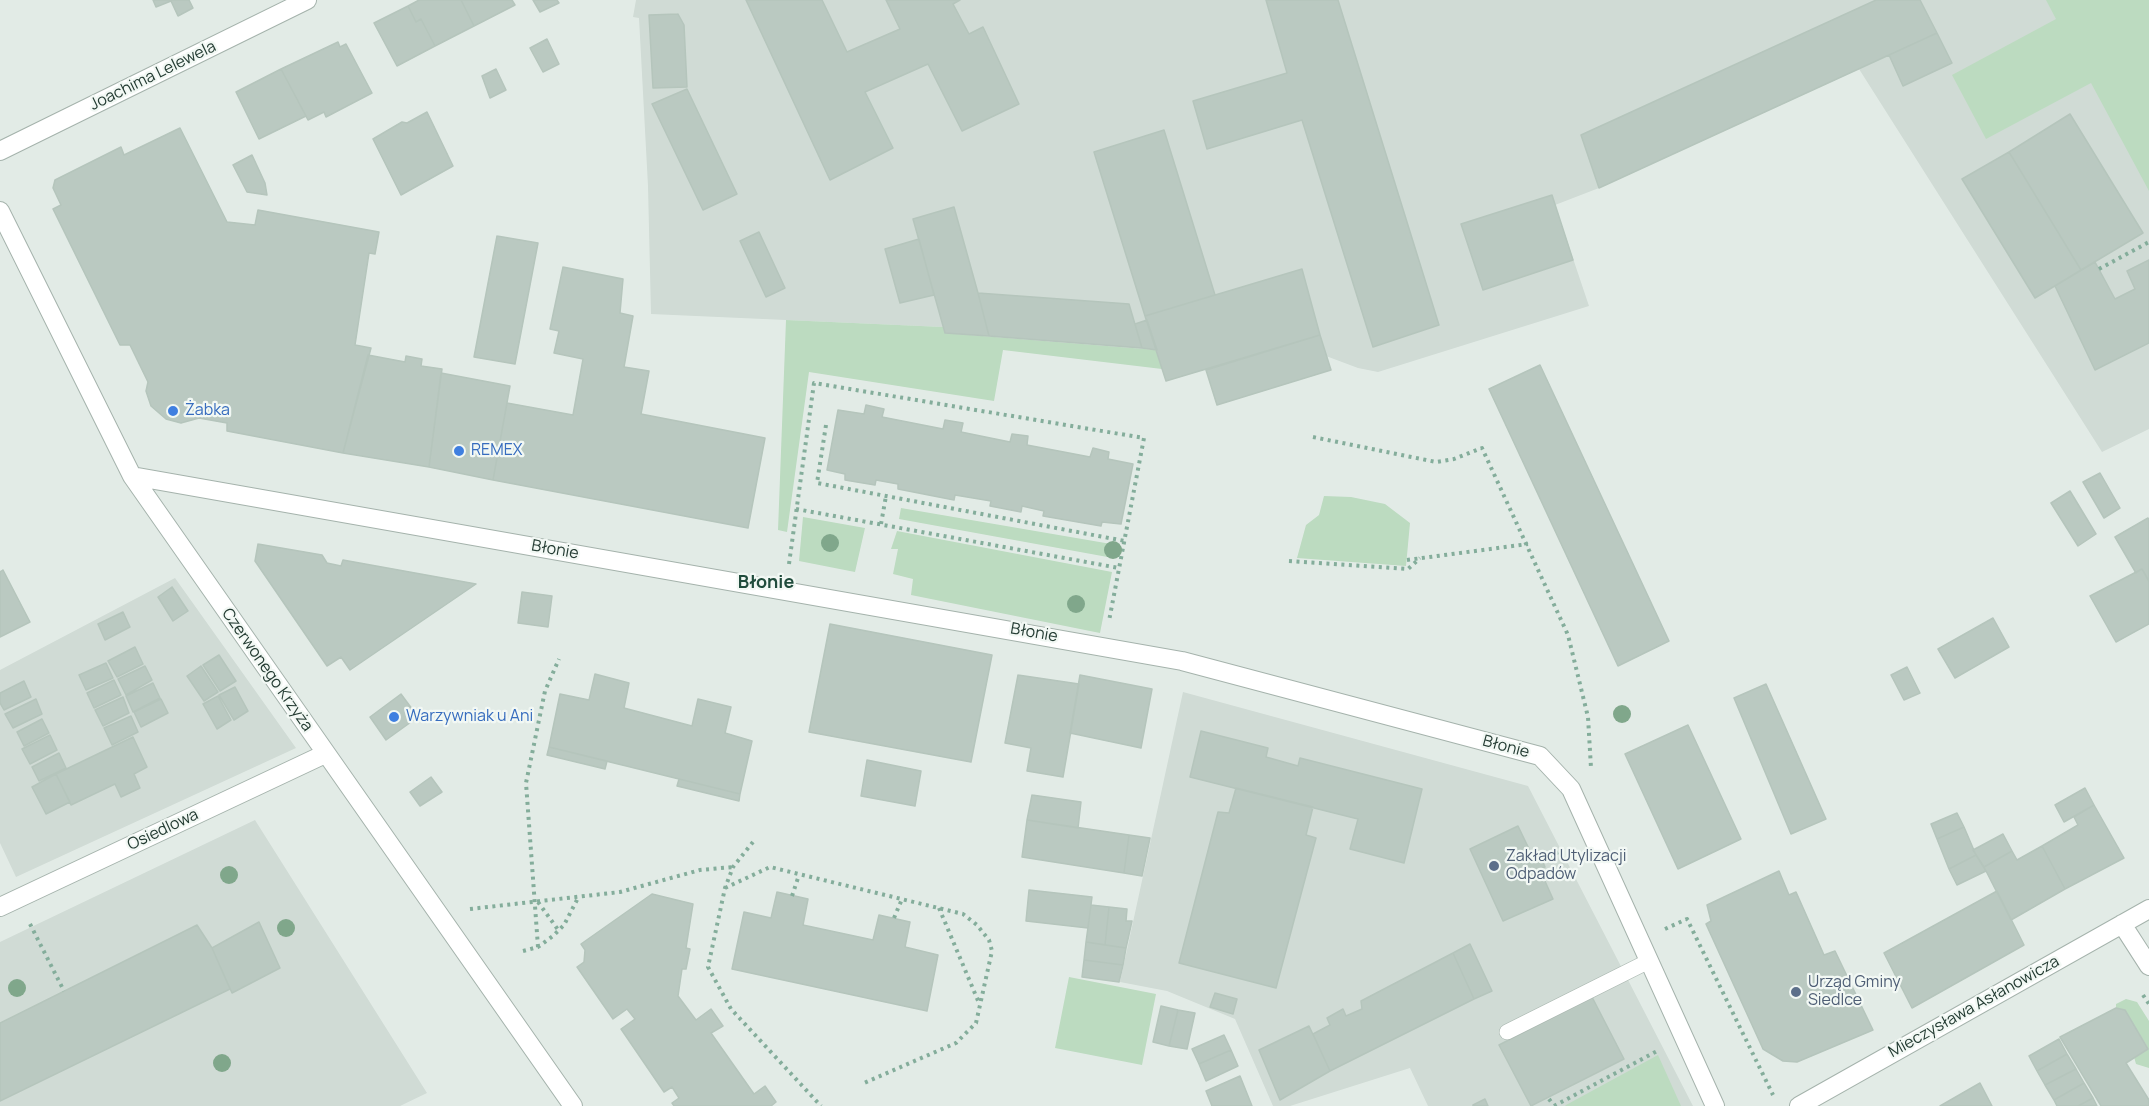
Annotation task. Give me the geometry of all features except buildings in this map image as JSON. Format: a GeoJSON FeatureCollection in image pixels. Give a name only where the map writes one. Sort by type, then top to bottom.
{"type":"FeatureCollection","features":[{"type":"Feature","properties":{"kind":"street","name":"Joachima Lelewela"},"geometry":{"type":"LineString","coordinates":[[0,151],[307,0]]}},
{"type":"Feature","properties":{"kind":"street","name":"Czerwonego Krzyża"},"geometry":{"type":"LineString","coordinates":[[0,211],[132,476],[573,1106]]}},
{"type":"Feature","properties":{"kind":"street","name":"Błonie"},"geometry":{"type":"LineString","coordinates":[[132,476],[796,595],[897,609],[1182,661],[1540,756],[1571,789],[1715,1106]]}},
{"type":"Feature","properties":{"kind":"street","name":"Osiedlowa"},"geometry":{"type":"LineString","coordinates":[[0,907],[326,754]]}},
{"type":"Feature","properties":{"kind":"street","name":"Mieczysława Asłanowicza"},"geometry":{"type":"LineString","coordinates":[[1798,1106],[2149,909]]}},
{"type":"Feature","properties":{"kind":"street"},"geometry":{"type":"LineString","coordinates":[[2122,924],[2149,966]]}},
{"type":"Feature","properties":{"kind":"lane"},"geometry":{"type":"LineString","coordinates":[[1507,1032],[1649,961]]}},
{"type":"Feature","properties":{"kind":"path"},"geometry":{"type":"LineString","coordinates":[[2099,269],[2149,242]]}},
{"type":"Feature","properties":{"kind":"path"},"geometry":{"type":"LineString","coordinates":[[799,569],[788,567],[814,383],[1144,438],[1122,541],[1120,568],[1105,646]]}},
{"type":"Feature","properties":{"kind":"path"},"geometry":{"type":"LineString","coordinates":[[826,425],[817,483],[1122,541]]}},
{"type":"Feature","properties":{"kind":"path"},"geometry":{"type":"LineString","coordinates":[[1313,437],[1437,462],[1454,459],[1482,448],[1568,635],[1588,717],[1592,779]]}},
{"type":"Feature","properties":{"kind":"path"},"geometry":{"type":"LineString","coordinates":[[881,524],[886,496]]}},
{"type":"Feature","properties":{"kind":"path"},"geometry":{"type":"LineString","coordinates":[[796,509],[1120,568]]}},
{"type":"Feature","properties":{"kind":"path"},"geometry":{"type":"LineString","coordinates":[[1407,560],[1528,544]]}},
{"type":"Feature","properties":{"kind":"path"},"geometry":{"type":"LineString","coordinates":[[1289,561],[1408,569],[1420,558]]}},
{"type":"Feature","properties":{"kind":"path"},"geometry":{"type":"LineString","coordinates":[[538,947],[526,783],[545,691],[559,659]]}},
{"type":"Feature","properties":{"kind":"path"},"geometry":{"type":"LineString","coordinates":[[753,842],[733,867],[725,888],[708,967],[731,1009],[821,1106]]}},
{"type":"Feature","properties":{"kind":"path"},"geometry":{"type":"LineString","coordinates":[[1542,860],[1561,851]]}},
{"type":"Feature","properties":{"kind":"path"},"geometry":{"type":"LineString","coordinates":[[466,909],[620,892],[700,870],[733,867]]}},
{"type":"Feature","properties":{"kind":"path"},"geometry":{"type":"LineString","coordinates":[[725,888],[770,867],[963,914],[977,925],[989,940],[992,951],[976,1023],[956,1043],[864,1083]]}},
{"type":"Feature","properties":{"kind":"path"},"geometry":{"type":"LineString","coordinates":[[792,896],[799,875]]}},
{"type":"Feature","properties":{"kind":"path"},"geometry":{"type":"LineString","coordinates":[[523,951],[538,947],[559,931],[578,897]]}},
{"type":"Feature","properties":{"kind":"path"},"geometry":{"type":"LineString","coordinates":[[18,899],[64,991]]}},
{"type":"Feature","properties":{"kind":"path"},"geometry":{"type":"LineString","coordinates":[[894,918],[902,899]]}},
{"type":"Feature","properties":{"kind":"path"},"geometry":{"type":"LineString","coordinates":[[536,903],[559,931]]}},
{"type":"Feature","properties":{"kind":"path"},"geometry":{"type":"LineString","coordinates":[[939,907],[980,1005]]}},
{"type":"Feature","properties":{"kind":"path"},"geometry":{"type":"LineString","coordinates":[[1662,930],[1687,919],[1774,1096]]}},
{"type":"Feature","properties":{"kind":"path"},"geometry":{"type":"LineString","coordinates":[[1549,1099],[1554,1106],[1665,1046]]}},
{"type":"Feature","properties":{"kind":"shaded area"},"geometry":{"type":"Polygon","coordinates":[[[636,0],[2149,0],[2149,429],[2102,452],[1859,69],[1599,188],[1555,205],[1589,306],[1378,372],[1358,368],[1326,356],[1320,335],[1166,381],[1156,350],[945,333],[943,327],[651,314],[648,186],[639,18],[633,17],[636,0]]]}},
{"type":"Feature","properties":{"kind":"shaded area"},"geometry":{"type":"Polygon","coordinates":[[[175,578],[296,748],[16,877],[0,843],[0,670],[175,578]]]}},
{"type":"Feature","properties":{"kind":"shaded area"},"geometry":{"type":"Polygon","coordinates":[[[1183,692],[1528,786],[1693,1106],[1428,1106],[1410,1068],[1290,1106],[1273,1106],[1235,1019],[1167,991],[1120,982],[1183,692]]]}},
{"type":"Feature","properties":{"kind":"shaded area"},"geometry":{"type":"Polygon","coordinates":[[[255,820],[427,1093],[400,1106],[0,1106],[0,942],[255,820]]]}},
{"type":"Feature","properties":{"kind":"green space"},"geometry":{"type":"Polygon","coordinates":[[[2046,0],[2149,0],[2149,191],[2091,83],[1986,139],[1952,75],[2056,19],[2046,0]]]}},
{"type":"Feature","properties":{"kind":"green space"},"geometry":{"type":"Polygon","coordinates":[[[786,320],[943,327],[945,333],[1157,350],[1162,369],[1003,350],[994,401],[809,372],[787,532],[778,530],[786,320]]]}},
{"type":"Feature","properties":{"kind":"green space"},"geometry":{"type":"Polygon","coordinates":[[[1324,496],[1351,497],[1385,504],[1410,523],[1406,566],[1297,558],[1306,525],[1319,515],[1324,496]]]}},
{"type":"Feature","properties":{"kind":"green space"},"geometry":{"type":"Polygon","coordinates":[[[901,508],[1117,545],[1113,558],[899,519],[901,508]]]}},
{"type":"Feature","properties":{"kind":"green space"},"geometry":{"type":"Polygon","coordinates":[[[803,517],[865,528],[855,572],[799,561],[803,517]]]}},
{"type":"Feature","properties":{"kind":"green space"},"geometry":{"type":"Polygon","coordinates":[[[897,531],[1112,572],[1100,633],[911,595],[913,579],[893,574],[898,549],[891,549],[897,531]]]}},
{"type":"Feature","properties":{"kind":"green space"},"geometry":{"type":"Polygon","coordinates":[[[1069,977],[1156,994],[1142,1065],[1055,1048],[1069,977]]]}},
{"type":"Feature","properties":{"kind":"green space"},"geometry":{"type":"Polygon","coordinates":[[[2126,999],[2137,1002],[2149,1021],[2149,1068],[2136,1064],[2134,1057],[2148,1048],[2125,1010],[2116,1008],[2116,1004],[2126,999]]]}},
{"type":"Feature","properties":{"kind":"green space"},"geometry":{"type":"Polygon","coordinates":[[[1658,1055],[1681,1106],[1565,1106],[1566,1105],[1658,1055]]]}},
{"type":"Feature","properties":{"kind":"place","name":"Żabka"},"geometry":{"type":"Point","coordinates":[173,411]}},
{"type":"Feature","properties":{"kind":"place","name":"REMEX"},"geometry":{"type":"Point","coordinates":[459,451]}},
{"type":"Feature","properties":{"kind":"place","name":"Warzywniak u Ani"},"geometry":{"type":"Point","coordinates":[394,717]}},
{"type":"Feature","properties":{"kind":"place","name":"Zakład Utylizacji Odpadów"},"geometry":{"type":"Point","coordinates":[1494,866]}},
{"type":"Feature","properties":{"kind":"place","name":"Urząd Gminy Siedlce"},"geometry":{"type":"Point","coordinates":[1796,992]}},
{"type":"Feature","properties":{"kind":"district","name":"Błonie"},"geometry":{"type":"Point","coordinates":[766,583]}}]}
